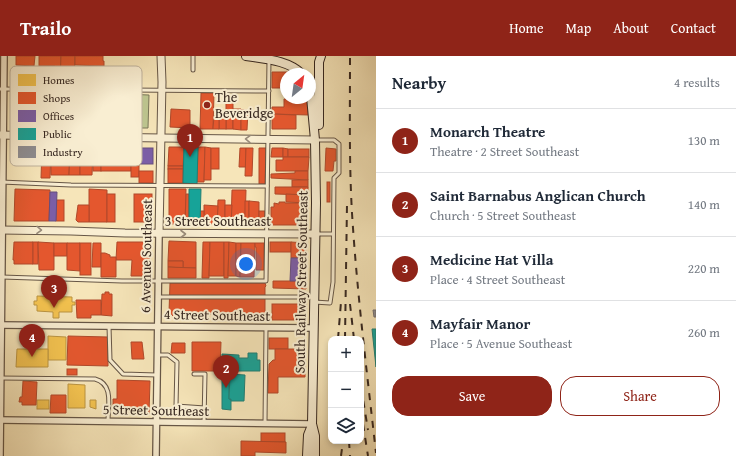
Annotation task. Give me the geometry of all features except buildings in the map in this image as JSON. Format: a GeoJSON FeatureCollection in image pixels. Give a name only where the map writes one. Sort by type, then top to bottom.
{"type":"FeatureCollection","features":[{"type":"Feature","properties":{"kind":"main road"},"geometry":{"type":"LineString","coordinates":[[246,56],[280,62],[294,68]]}},
{"type":"Feature","properties":{"kind":"main road","name":"South Railway Street Southeast"},"geometry":{"type":"LineString","coordinates":[[315,140],[319,126],[319,62],[321,56]]}},
{"type":"Feature","properties":{"kind":"main road","name":"South Railway Street Southeast"},"geometry":{"type":"LineString","coordinates":[[312,104],[315,140],[316,234],[312,424],[315,436],[315,456]]}},
{"type":"Feature","properties":{"kind":"main road","name":"South Railway Street Southeast"},"geometry":{"type":"LineString","coordinates":[[307,456],[308,435],[312,424]]}},
{"type":"Feature","properties":{"kind":"street"},"geometry":{"type":"LineString","coordinates":[[0,456],[1,182],[2,89],[4,56]]}},
{"type":"Feature","properties":{"kind":"street","name":"6 Avenue Southeast"},"geometry":{"type":"LineString","coordinates":[[156,456],[162,90],[161,56]]}},
{"type":"Feature","properties":{"kind":"street"},"geometry":{"type":"LineString","coordinates":[[142,138],[315,140]]}},
{"type":"Feature","properties":{"kind":"street","name":"3 Street Southeast"},"geometry":{"type":"LineString","coordinates":[[1,230],[159,234],[316,234]]}},
{"type":"Feature","properties":{"kind":"street","name":"4 Street Southeast"},"geometry":{"type":"LineString","coordinates":[[1,325],[314,328]]}},
{"type":"Feature","properties":{"kind":"street","name":"5 Street Southeast"},"geometry":{"type":"LineString","coordinates":[[0,420],[312,424]]}},
{"type":"Feature","properties":{"kind":"lane"},"geometry":{"type":"LineString","coordinates":[[193,56],[193,70]]}},
{"type":"Feature","properties":{"kind":"lane"},"geometry":{"type":"LineString","coordinates":[[1,277],[122,281],[266,281],[269,60]]}},
{"type":"Feature","properties":{"kind":"lane"},"geometry":{"type":"LineString","coordinates":[[142,90],[269,91]]}},
{"type":"Feature","properties":{"kind":"lane"},"geometry":{"type":"LineString","coordinates":[[158,297],[314,300],[330,303],[333,282],[334,178],[339,173],[339,144],[334,140],[315,140]]}},
{"type":"Feature","properties":{"kind":"lane"},"geometry":{"type":"LineString","coordinates":[[1,182],[71,185],[268,186]]}},
{"type":"Feature","properties":{"kind":"lane"},"geometry":{"type":"LineString","coordinates":[[316,234],[333,234]]}},
{"type":"Feature","properties":{"kind":"lane"},"geometry":{"type":"LineString","coordinates":[[109,326],[110,360],[123,374],[157,375]]}},
{"type":"Feature","properties":{"kind":"lane"},"geometry":{"type":"LineString","coordinates":[[265,423],[266,328]]}},
{"type":"Feature","properties":{"kind":"lane"},"geometry":{"type":"LineString","coordinates":[[157,354],[168,355],[177,362],[176,406],[205,408]]}},
{"type":"Feature","properties":{"kind":"lane"},"geometry":{"type":"LineString","coordinates":[[194,374],[204,374],[204,422]]}},
{"type":"Feature","properties":{"kind":"lane"},"geometry":{"type":"LineString","coordinates":[[0,378],[95,379],[101,381],[108,388],[108,421]]}},
{"type":"Feature","properties":{"kind":"green space"},"geometry":{"type":"Polygon","coordinates":[[[142,95],[149,95],[148,128],[142,128],[142,95]]]}},
{"type":"Feature","properties":{"kind":"railway"},"geometry":{"type":"LineString","coordinates":[[350,58],[350,155],[352,213],[359,303],[376,453]]}},
{"type":"Feature","properties":{"kind":"railway"},"geometry":{"type":"LineString","coordinates":[[345,336],[347,204]]}},
{"type":"Feature","properties":{"kind":"railway"},"geometry":{"type":"LineString","coordinates":[[338,336],[341,302]]}},
{"type":"Feature","properties":{"kind":"railway"},"geometry":{"type":"LineString","coordinates":[[350,304],[354,336]]}},
{"type":"Feature","properties":{"kind":"railway"},"geometry":{"type":"LineString","coordinates":[[364,405],[368,430]]}},
{"type":"Feature","properties":{"kind":"railway"},"geometry":{"type":"LineString","coordinates":[[364,430],[368,456]]}},
{"type":"Feature","properties":{"kind":"railway"},"geometry":{"type":"LineString","coordinates":[[341,456],[343,444]]}},
{"type":"Feature","properties":{"kind":"railway"},"geometry":{"type":"LineString","coordinates":[[349,444],[350,456]]}},
{"type":"Feature","properties":{"kind":"place","name":"The Beveridge"},"geometry":{"type":"Point","coordinates":[207,105]}},
{"type":"Feature","properties":{"kind":"place","name":"Monarch Theatre"},"geometry":{"type":"Point","coordinates":[190,157]}},
{"type":"Feature","properties":{"kind":"place","name":"Medicine Hat Villa"},"geometry":{"type":"Point","coordinates":[54,308]}},
{"type":"Feature","properties":{"kind":"place","name":"Mayfair Manor"},"geometry":{"type":"Point","coordinates":[32,357]}},
{"type":"Feature","properties":{"kind":"place","name":"Saint Barnabus Anglican Church"},"geometry":{"type":"Point","coordinates":[226,388]}}]}
